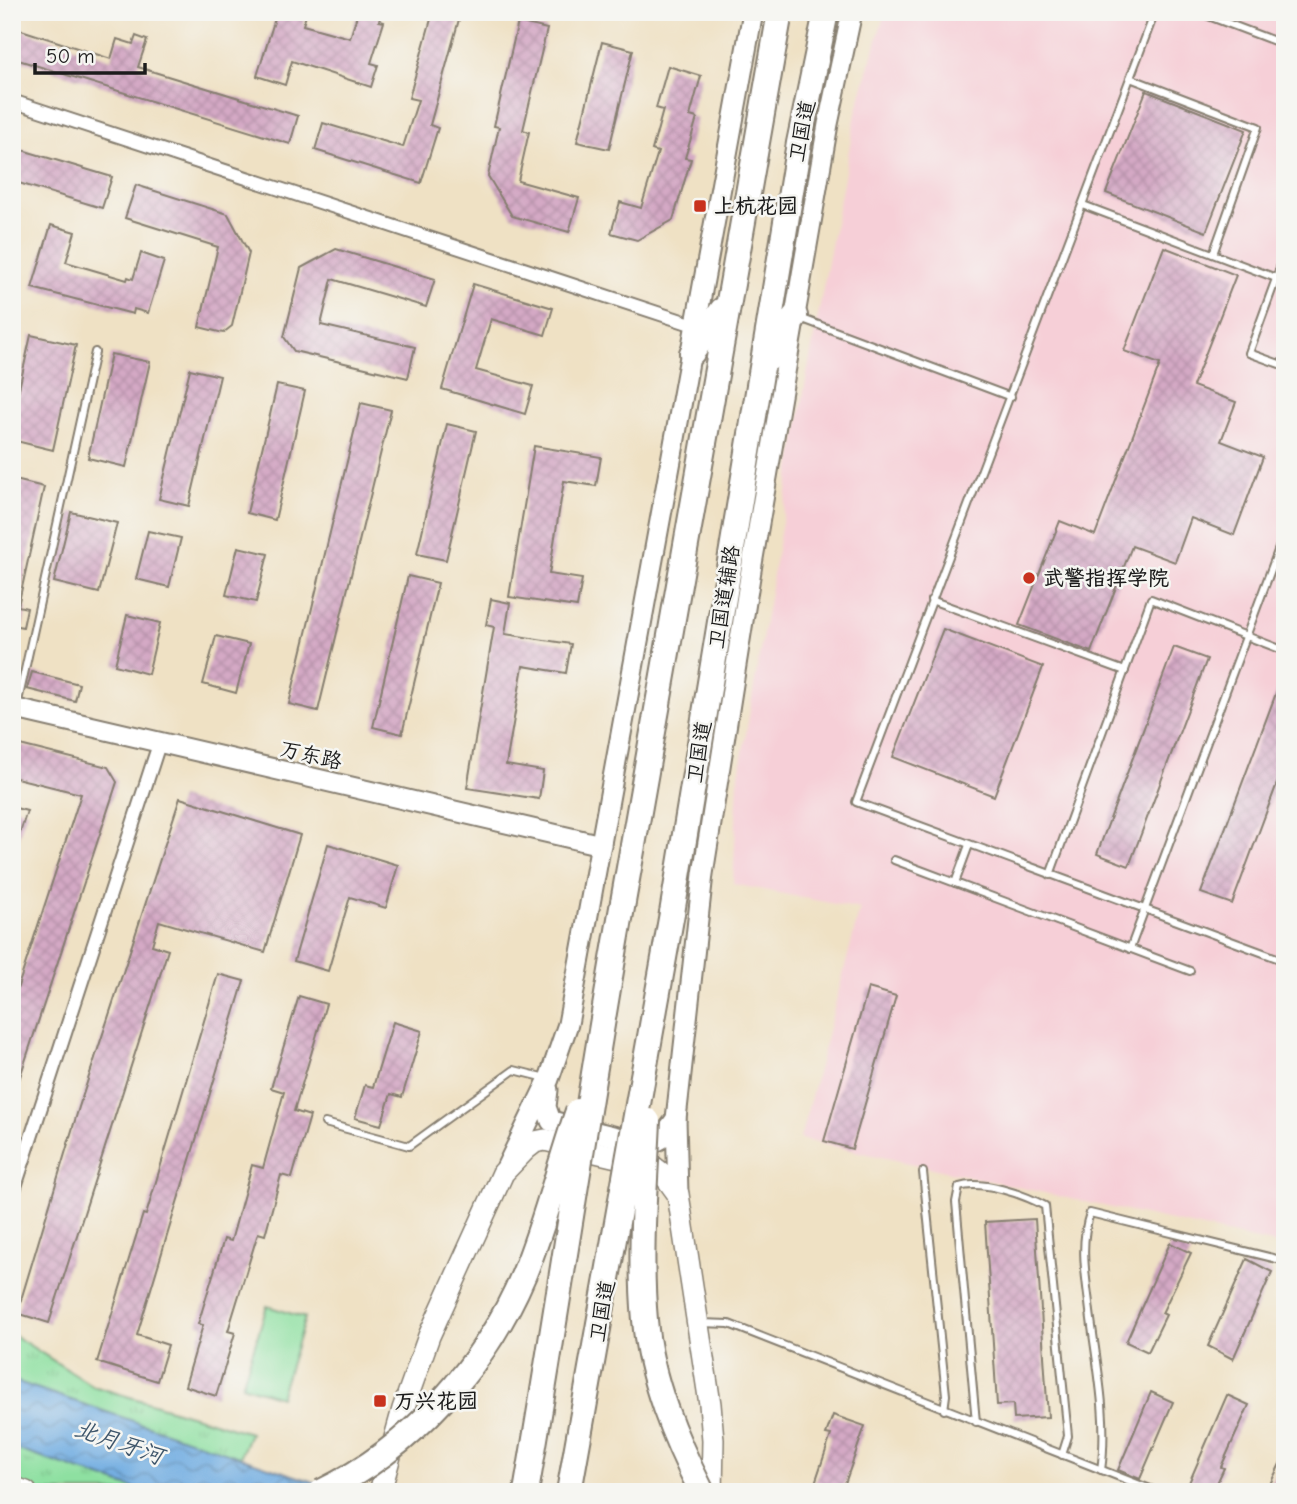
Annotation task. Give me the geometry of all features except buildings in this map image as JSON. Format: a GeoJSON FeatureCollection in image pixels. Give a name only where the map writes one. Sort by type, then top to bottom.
{"type":"FeatureCollection","features":[{"type":"Feature","properties":{"kind":"highway","name":"卫国道"},"geometry":{"type":"LineString","coordinates":[[526,1492],[585,1143],[594,1066],[780,12]]}},
{"type":"Feature","properties":{"kind":"highway","name":"卫国道"},"geometry":{"type":"LineString","coordinates":[[569,1492],[672,913],[799,143],[826,12]]}},
{"type":"Feature","properties":{"kind":"highway"},"geometry":{"type":"LineString","coordinates":[[692,353],[727,304]]}},
{"type":"Feature","properties":{"kind":"highway"},"geometry":{"type":"LineString","coordinates":[[762,369],[795,316]]}},
{"type":"Feature","properties":{"kind":"highway"},"geometry":{"type":"LineString","coordinates":[[653,1022],[643,1240],[645,1321],[658,1382],[674,1432],[702,1492]]}},
{"type":"Feature","properties":{"kind":"highway"},"geometry":{"type":"LineString","coordinates":[[321,1492],[372,1461],[430,1414],[488,1342],[523,1275],[594,1066]]}},
{"type":"Feature","properties":{"kind":"main road"},"geometry":{"type":"LineString","coordinates":[[754,12],[768,71]]}},
{"type":"Feature","properties":{"kind":"main road"},"geometry":{"type":"LineString","coordinates":[[380,1491],[402,1409],[429,1336],[549,1079],[568,1024],[754,12]]}},
{"type":"Feature","properties":{"kind":"main road","name":"卫国道辅路"},"geometry":{"type":"LineString","coordinates":[[678,1195],[676,1119],[703,874],[828,124],[852,12]]}},
{"type":"Feature","properties":{"kind":"main road"},"geometry":{"type":"LineString","coordinates":[[778,269],[795,316]]}},
{"type":"Feature","properties":{"kind":"main road","name":"万东路"},"geometry":{"type":"LineString","coordinates":[[14,709],[601,845]]}},
{"type":"Feature","properties":{"kind":"main road"},"geometry":{"type":"LineString","coordinates":[[549,1079],[546,1107],[551,1121],[650,1145],[662,1139],[676,1119]]}},
{"type":"Feature","properties":{"kind":"main road"},"geometry":{"type":"LineString","coordinates":[[503,1173],[535,1142],[545,1140],[651,1165],[665,1176],[678,1195],[699,1323],[713,1440],[712,1492]]}},
{"type":"Feature","properties":{"kind":"main road"},"geometry":{"type":"LineString","coordinates":[[12,1487],[26,1492]]}},
{"type":"Feature","properties":{"kind":"street"},"geometry":{"type":"LineString","coordinates":[[12,101],[697,326]]}},
{"type":"Feature","properties":{"kind":"street"},"geometry":{"type":"LineString","coordinates":[[12,1196],[159,744]]}},
{"type":"Feature","properties":{"kind":"lane"},"geometry":{"type":"LineString","coordinates":[[1155,12],[856,802],[1285,961]]}},
{"type":"Feature","properties":{"kind":"lane"},"geometry":{"type":"LineString","coordinates":[[1198,12],[1285,45]]}},
{"type":"Feature","properties":{"kind":"lane"},"geometry":{"type":"LineString","coordinates":[[1130,78],[1258,127],[1213,254]]}},
{"type":"Feature","properties":{"kind":"lane"},"geometry":{"type":"LineString","coordinates":[[1083,205],[1276,278]]}},
{"type":"Feature","properties":{"kind":"lane"},"geometry":{"type":"LineString","coordinates":[[1285,254],[1249,353],[1285,366]]}},
{"type":"Feature","properties":{"kind":"lane"},"geometry":{"type":"LineString","coordinates":[[795,316],[1011,397]]}},
{"type":"Feature","properties":{"kind":"lane"},"geometry":{"type":"LineString","coordinates":[[14,709],[95,352]]}},
{"type":"Feature","properties":{"kind":"lane"},"geometry":{"type":"LineString","coordinates":[[1130,948],[1285,532]]}},
{"type":"Feature","properties":{"kind":"lane"},"geometry":{"type":"LineString","coordinates":[[1050,875],[1151,599],[1285,650]]}},
{"type":"Feature","properties":{"kind":"lane"},"geometry":{"type":"LineString","coordinates":[[931,600],[1125,671]]}},
{"type":"Feature","properties":{"kind":"lane"},"geometry":{"type":"LineString","coordinates":[[955,883],[969,845]]}},
{"type":"Feature","properties":{"kind":"lane"},"geometry":{"type":"LineString","coordinates":[[894,860],[1190,971]]}},
{"type":"Feature","properties":{"kind":"lane"},"geometry":{"type":"LineString","coordinates":[[325,1122],[410,1146],[514,1070],[549,1079]]}},
{"type":"Feature","properties":{"kind":"lane"},"geometry":{"type":"LineString","coordinates":[[923,1172],[946,1395],[944,1410]]}},
{"type":"Feature","properties":{"kind":"lane"},"geometry":{"type":"LineString","coordinates":[[976,1422],[956,1202],[959,1187],[970,1184],[1031,1199],[1045,1206],[1068,1436],[1062,1455]]}},
{"type":"Feature","properties":{"kind":"lane"},"geometry":{"type":"LineString","coordinates":[[1101,1470],[1105,1442],[1083,1233],[1090,1213],[1285,1261]]}},
{"type":"Feature","properties":{"kind":"lane"},"geometry":{"type":"LineString","coordinates":[[699,1323],[729,1324],[1158,1492]]}},
{"type":"Feature","properties":{"kind":"shaded area","name":"武警指挥学院"},"geometry":{"type":"Polygon","coordinates":[[[885,12],[1272,12],[1285,17],[1285,1246],[800,1139],[860,909],[733,884],[738,781],[807,374],[856,113],[885,12]]]}},
{"type":"Feature","properties":{"kind":"green space"},"geometry":{"type":"Polygon","coordinates":[[[267,1306],[305,1318],[280,1397],[242,1385],[267,1306]]]}},
{"type":"Feature","properties":{"kind":"green space"},"geometry":{"type":"Polygon","coordinates":[[[12,1334],[93,1386],[250,1433],[226,1492],[12,1492],[12,1334]]]}},
{"type":"Feature","properties":{"kind":"water","name":"北月牙河"},"geometry":{"type":"Polygon","coordinates":[[[12,1380],[343,1492],[145,1492],[12,1448],[12,1380]]]}},
{"type":"Feature","properties":{"kind":"place","name":"上杭花园"},"geometry":{"type":"Point","coordinates":[700,206]}},
{"type":"Feature","properties":{"kind":"place","name":"武警指挥学院"},"geometry":{"type":"Point","coordinates":[1029,578]}},
{"type":"Feature","properties":{"kind":"place","name":"万兴花园"},"geometry":{"type":"Point","coordinates":[380,1401]}}]}
